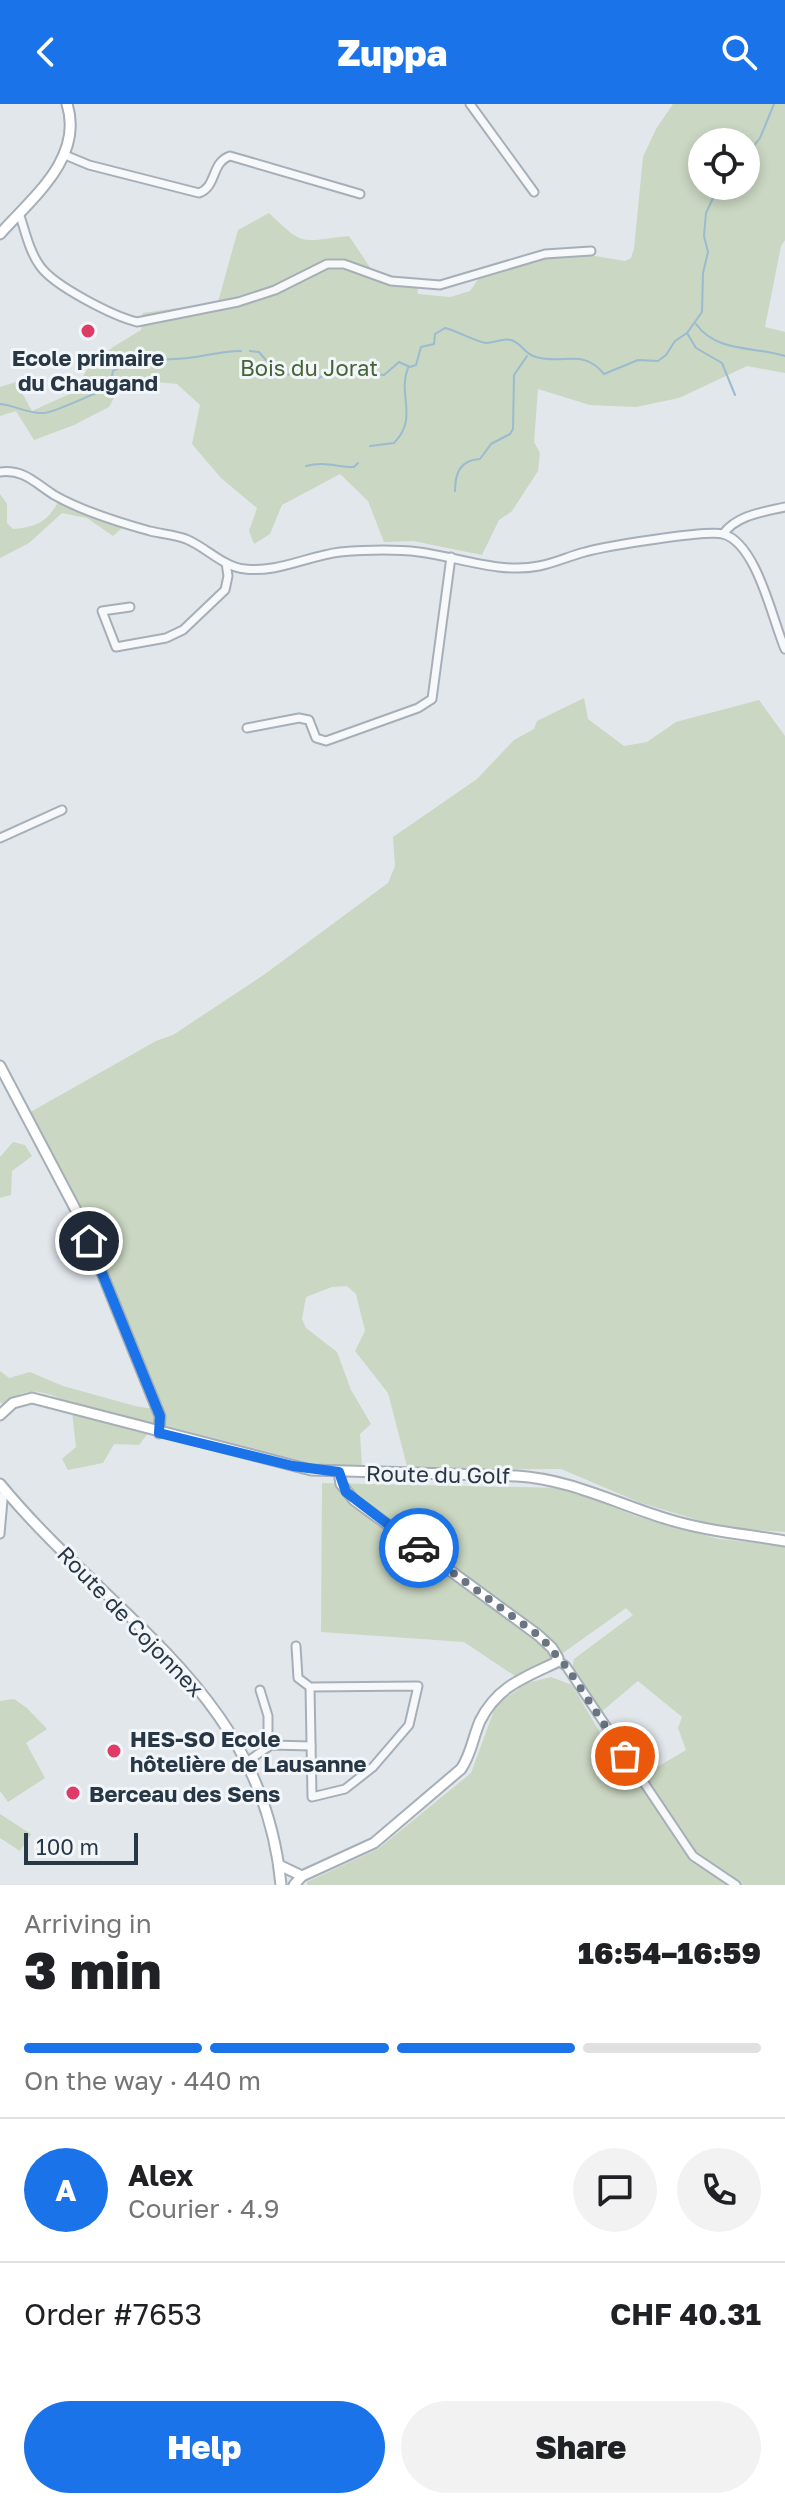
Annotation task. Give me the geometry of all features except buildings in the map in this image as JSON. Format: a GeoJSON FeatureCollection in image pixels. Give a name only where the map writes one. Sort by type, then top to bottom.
{"type":"FeatureCollection","features":[{"type":"Feature","properties":{"kind":"street"},"geometry":{"type":"LineString","coordinates":[[0,234],[55,171],[65,155],[70,139],[67,104]]}},
{"type":"Feature","properties":{"kind":"street"},"geometry":{"type":"LineString","coordinates":[[470,104],[534,192]]}},
{"type":"Feature","properties":{"kind":"street"},"geometry":{"type":"LineString","coordinates":[[65,155],[89,165],[199,193],[209,188],[219,163],[230,156],[360,194]]}},
{"type":"Feature","properties":{"kind":"street"},"geometry":{"type":"LineString","coordinates":[[19,213],[35,258],[48,274],[81,297],[124,319],[137,322],[238,302],[275,290],[327,264],[344,264],[391,281],[440,285],[545,254],[591,251]]}},
{"type":"Feature","properties":{"kind":"street"},"geometry":{"type":"LineString","coordinates":[[0,472],[17,472],[71,503],[136,527],[185,538],[242,569],[260,570],[337,553],[364,551],[416,552],[520,568],[563,561],[585,552],[723,534],[735,540],[753,565],[775,616],[785,649]]}},
{"type":"Feature","properties":{"kind":"street"},"geometry":{"type":"LineString","coordinates":[[723,534],[728,527],[747,516],[785,507]]}},
{"type":"Feature","properties":{"kind":"street"},"geometry":{"type":"LineString","coordinates":[[247,728],[299,718],[309,720],[316,738],[326,741],[418,708],[432,699],[451,557]]}},
{"type":"Feature","properties":{"kind":"street"},"geometry":{"type":"LineString","coordinates":[[130,607],[102,611],[116,647],[166,638],[183,630],[221,595],[228,581],[226,563]]}},
{"type":"Feature","properties":{"kind":"street"},"geometry":{"type":"LineString","coordinates":[[0,838],[62,810]]}},
{"type":"Feature","properties":{"kind":"street"},"geometry":{"type":"LineString","coordinates":[[0,1066],[79,1216],[160,1416],[159,1433]]}},
{"type":"Feature","properties":{"kind":"street","name":"Route du Golf"},"geometry":{"type":"LineString","coordinates":[[0,1415],[13,1403],[32,1398],[293,1466],[339,1472],[538,1478],[578,1487],[687,1525],[785,1541]]}},
{"type":"Feature","properties":{"kind":"street"},"geometry":{"type":"LineString","coordinates":[[339,1472],[341,1484],[354,1500],[538,1635],[556,1652],[558,1661],[566,1666],[693,1856],[705,1867],[736,1885]]}},
{"type":"Feature","properties":{"kind":"street","name":"Route de Cojonnex"},"geometry":{"type":"LineString","coordinates":[[0,1534],[2,1487]]}},
{"type":"Feature","properties":{"kind":"street","name":"Route de Cojonnex"},"geometry":{"type":"LineString","coordinates":[[2,1487],[191,1679],[217,1711],[248,1761],[269,1817],[281,1885]]}},
{"type":"Feature","properties":{"kind":"street"},"geometry":{"type":"LineString","coordinates":[[296,1646],[298,1678],[310,1687],[418,1686],[409,1725],[373,1767],[345,1789],[312,1797],[310,1687]]}},
{"type":"Feature","properties":{"kind":"street"},"geometry":{"type":"LineString","coordinates":[[294,1885],[302,1876],[374,1843],[392,1829],[461,1769],[481,1720],[500,1694],[518,1679],[558,1661]]}},
{"type":"Feature","properties":{"kind":"street"},"geometry":{"type":"LineString","coordinates":[[260,1690],[268,1716],[268,1747]]}},
{"type":"Feature","properties":{"kind":"street"},"geometry":{"type":"LineString","coordinates":[[248,1761],[271,1745],[311,1746]]}},
{"type":"Feature","properties":{"kind":"street"},"geometry":{"type":"LineString","coordinates":[[279,1865],[302,1876]]}},
{"type":"Feature","properties":{"kind":"green space","name":"Bois du Jorat"},"geometry":{"type":"Polygon","coordinates":[[[673,104],[785,104],[785,240],[781,246],[765,327],[785,332],[785,373],[747,366],[679,398],[636,407],[590,405],[538,389],[534,442],[540,453],[538,471],[512,511],[499,520],[482,555],[413,541],[384,542],[368,501],[340,474],[282,505],[270,534],[254,544],[249,531],[257,508],[221,478],[192,444],[200,405],[177,384],[124,379],[109,407],[34,440],[16,411],[0,416],[0,387],[16,382],[32,411],[76,391],[87,369],[113,347],[141,330],[143,313],[218,302],[238,230],[269,213],[304,240],[349,236],[375,275],[417,282],[418,294],[450,297],[470,291],[481,275],[544,258],[589,255],[625,261],[631,258],[634,249],[643,157],[656,129],[673,104]]]}},
{"type":"Feature","properties":{"kind":"green space"},"geometry":{"type":"Polygon","coordinates":[[[0,494],[7,504],[7,523],[13,529],[40,523],[58,502],[123,527],[113,536],[87,518],[62,513],[29,543],[0,558],[0,494]]]}},
{"type":"Feature","properties":{"kind":"green space"},"geometry":{"type":"Polygon","coordinates":[[[584,698],[588,719],[624,746],[647,742],[676,722],[759,700],[785,736],[785,1532],[724,1528],[641,1503],[561,1469],[408,1470],[388,1393],[355,1351],[365,1331],[356,1294],[347,1286],[332,1287],[306,1297],[302,1319],[306,1328],[337,1352],[351,1390],[371,1424],[360,1434],[362,1467],[322,1466],[164,1425],[27,1114],[156,1041],[173,1035],[265,974],[388,883],[395,866],[393,837],[477,779],[514,740],[534,729],[537,721],[584,698]]]}},
{"type":"Feature","properties":{"kind":"green space"},"geometry":{"type":"Polygon","coordinates":[[[13,1142],[25,1145],[32,1156],[12,1171],[11,1195],[0,1198],[0,1157],[13,1142]]]}},
{"type":"Feature","properties":{"kind":"green space"},"geometry":{"type":"Polygon","coordinates":[[[0,1371],[9,1378],[30,1372],[63,1386],[154,1409],[155,1424],[139,1445],[114,1444],[103,1463],[68,1470],[62,1459],[76,1447],[71,1403],[52,1395],[28,1392],[2,1404],[0,1371]]]}},
{"type":"Feature","properties":{"kind":"green space"},"geometry":{"type":"Polygon","coordinates":[[[322,1483],[564,1488],[636,1516],[719,1539],[785,1546],[785,1885],[307,1885],[307,1882],[378,1849],[471,1773],[496,1705],[527,1683],[551,1677],[572,1685],[632,1787],[644,1780],[642,1776],[686,1750],[678,1728],[682,1717],[638,1681],[601,1712],[572,1669],[574,1659],[633,1615],[626,1608],[556,1658],[515,1676],[464,1642],[321,1632],[322,1483]]]}},
{"type":"Feature","properties":{"kind":"green space"},"geometry":{"type":"Polygon","coordinates":[[[14,1699],[47,1729],[26,1743],[45,1778],[8,1802],[0,1791],[0,1701],[14,1699]]]}},
{"type":"Feature","properties":{"kind":"green space"},"geometry":{"type":"Polygon","coordinates":[[[0,1814],[31,1834],[20,1851],[0,1838],[0,1814]]]}},
{"type":"Feature","properties":{"kind":"waterway"},"geometry":{"type":"LineString","coordinates":[[760,138],[774,104]]}},
{"type":"Feature","properties":{"kind":"waterway"},"geometry":{"type":"LineString","coordinates":[[250,351],[259,352],[277,373],[319,378],[335,369],[354,364],[370,374],[384,375],[399,362],[410,367],[416,365],[421,347],[434,344],[435,334],[445,328],[486,343],[511,340],[536,357],[581,359],[604,374],[638,360],[658,361],[675,341],[687,333],[702,312],[703,273],[708,252],[704,236],[706,213],[712,200]]}},
{"type":"Feature","properties":{"kind":"waterway"},"geometry":{"type":"LineString","coordinates":[[696,324],[714,340],[725,344],[785,356]]}},
{"type":"Feature","properties":{"kind":"waterway"},"geometry":{"type":"LineString","coordinates":[[687,333],[696,348],[722,363],[735,395]]}},
{"type":"Feature","properties":{"kind":"waterway"},"geometry":{"type":"LineString","coordinates":[[0,404],[32,412],[48,412],[104,390],[110,385],[113,371],[132,363],[241,351]]}},
{"type":"Feature","properties":{"kind":"waterway"},"geometry":{"type":"LineString","coordinates":[[455,491],[456,479],[463,465],[480,459],[491,444],[510,434],[513,429],[514,375],[527,356]]}},
{"type":"Feature","properties":{"kind":"waterway"},"geometry":{"type":"LineString","coordinates":[[370,446],[394,443],[401,434],[407,415],[405,378],[408,368]]}},
{"type":"Feature","properties":{"kind":"waterway"},"geometry":{"type":"LineString","coordinates":[[306,466],[354,467],[358,463]]}},
{"type":"Feature","properties":{"kind":"way so far"},"geometry":{"type":"LineString","coordinates":[[419,1548],[538,1635],[556,1652],[558,1661],[566,1666],[625,1756]]}},
{"type":"Feature","properties":{"kind":"place","name":"Ecole primaire du Chaugand"},"geometry":{"type":"Point","coordinates":[88,331]}},
{"type":"Feature","properties":{"kind":"place","name":"HES-SO Ecole hôtelière de Lausanne"},"geometry":{"type":"Point","coordinates":[114,1751]}},
{"type":"Feature","properties":{"kind":"place","name":"Berceau des Sens"},"geometry":{"type":"Point","coordinates":[73,1793]}},
{"type":"Feature","properties":{"kind":"route"},"geometry":{"type":"LineString","coordinates":[[89,1241],[160,1416],[159,1433],[311,1470],[339,1472],[341,1484],[354,1500],[419,1548]]}}]}
